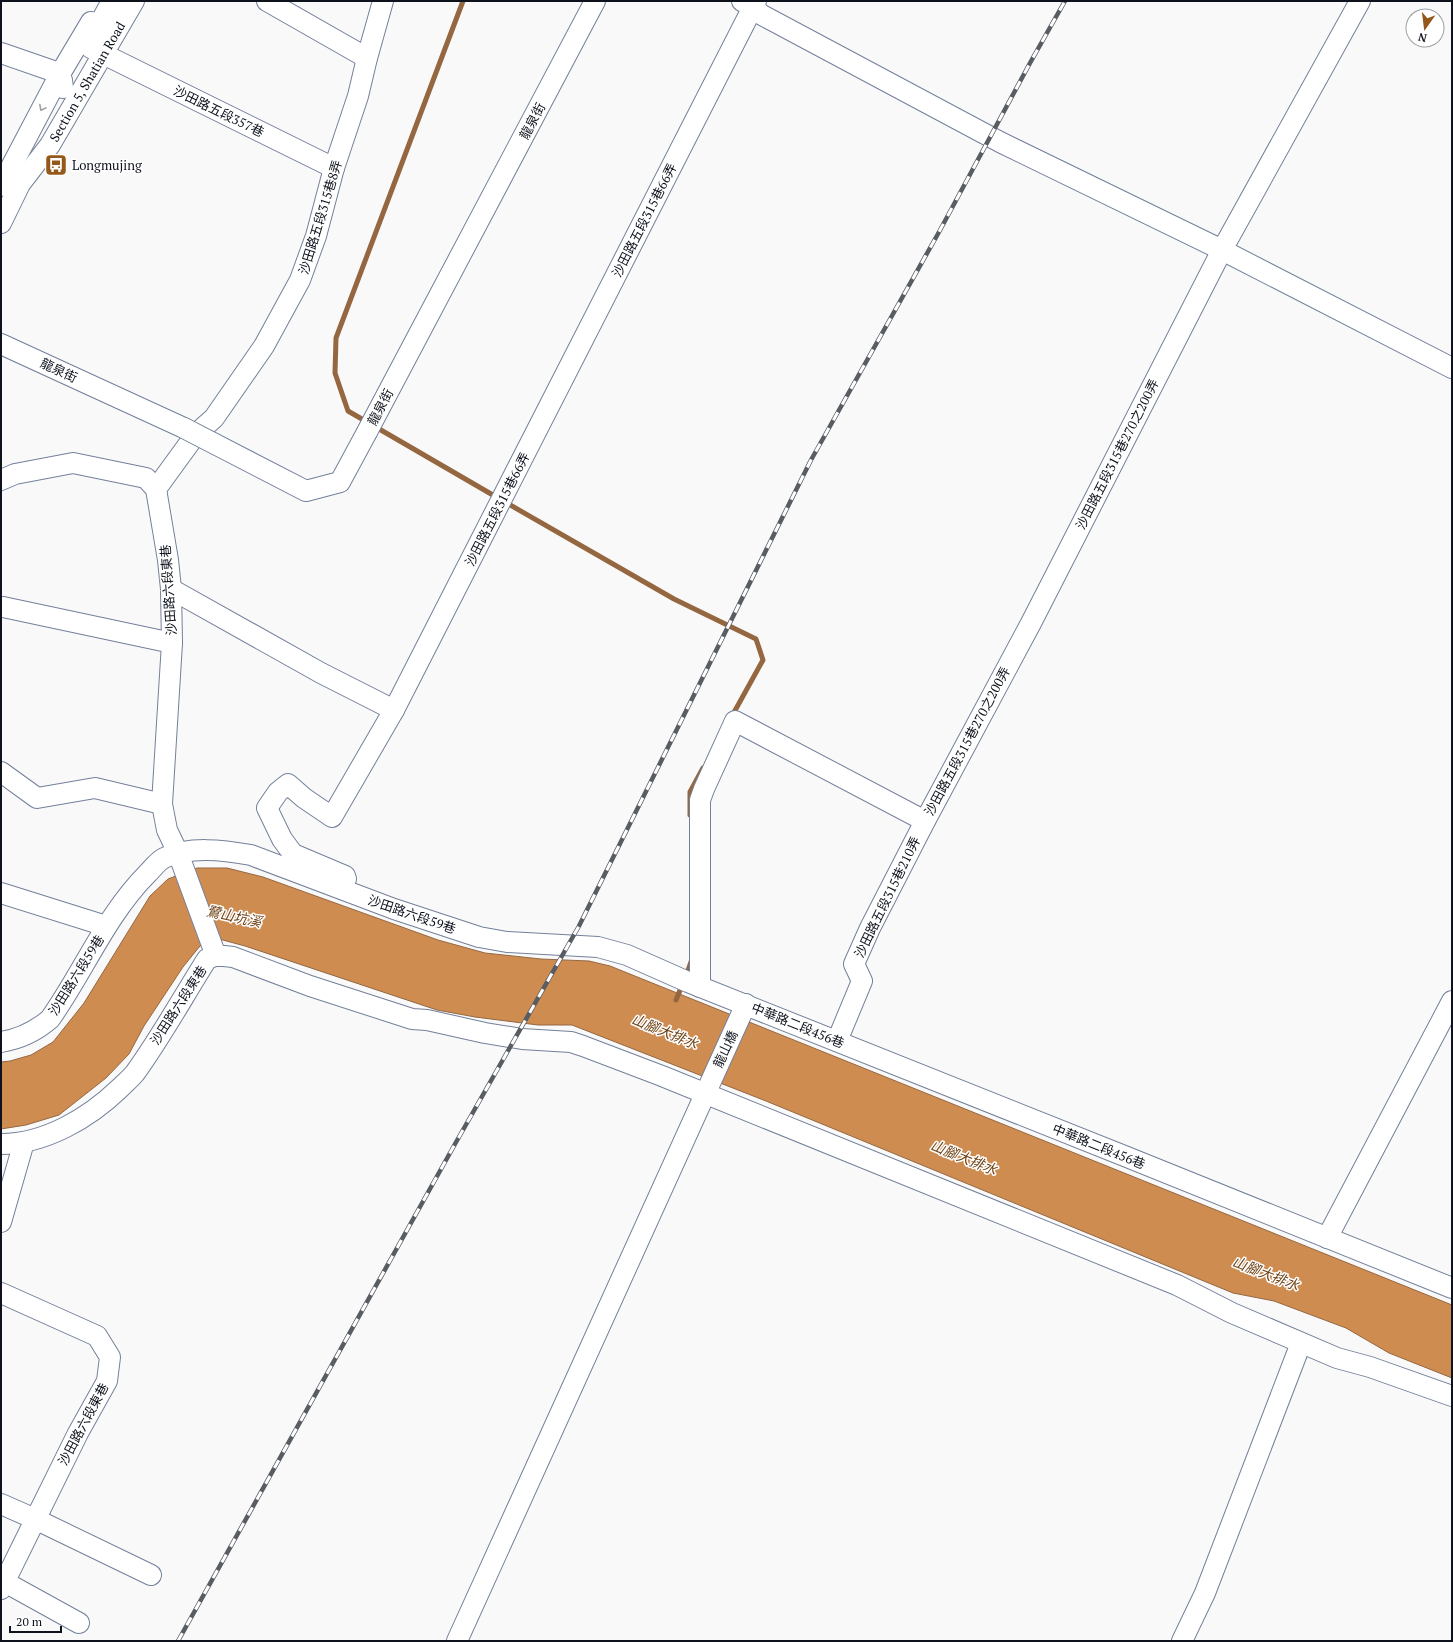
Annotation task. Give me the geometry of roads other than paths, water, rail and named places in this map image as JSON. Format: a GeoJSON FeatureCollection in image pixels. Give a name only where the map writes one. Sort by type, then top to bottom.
{"type":"FeatureCollection","features":[{"type":"Feature","properties":{"kind":"street","name":"Section 5, Shatian Road"},"geometry":{"type":"LineString","coordinates":[[52,72],[102,1]]}},
{"type":"Feature","properties":{"kind":"street","name":"沙田路五段357巷"},"geometry":{"type":"LineString","coordinates":[[112,1],[90,41],[91,48],[104,53],[334,168]]}},
{"type":"Feature","properties":{"kind":"street","name":"Section 5, Shatian Road"},"geometry":{"type":"LineString","coordinates":[[1,223],[11,185],[50,145],[134,1]]}},
{"type":"Feature","properties":{"kind":"street"},"geometry":{"type":"LineString","coordinates":[[267,1],[367,58]]}},
{"type":"Feature","properties":{"kind":"street","name":"沙田路五段315巷8弄"},"geometry":{"type":"LineString","coordinates":[[156,489],[196,434],[214,418],[267,339],[300,280],[316,236],[334,168],[358,96],[383,1]]}},
{"type":"Feature","properties":{"kind":"street","name":"龍泉街"},"geometry":{"type":"LineString","coordinates":[[1,344],[184,428],[306,491],[340,482],[595,1]]}},
{"type":"Feature","properties":{"kind":"street","name":"沙田路五段315巷270之200弄"},"geometry":{"type":"LineString","coordinates":[[700,987],[700,800],[735,721],[925,821],[1031,622],[1222,250],[1360,1]]}},
{"type":"Feature","properties":{"kind":"street"},"geometry":{"type":"LineString","coordinates":[[750,3],[762,15],[1000,142],[1222,250],[1452,368]]}},
{"type":"Feature","properties":{"kind":"street","name":"沙田路五段315巷66弄"},"geometry":{"type":"LineString","coordinates":[[349,892],[345,876],[293,854],[282,839],[267,808],[278,792],[288,784],[304,798],[332,817],[394,710],[750,3]]}},
{"type":"Feature","properties":{"kind":"street"},"geometry":{"type":"LineString","coordinates":[[2,55],[52,72],[62,80],[63,95],[56,113],[11,185]]}},
{"type":"Feature","properties":{"kind":"street"},"geometry":{"type":"LineString","coordinates":[[1,480],[16,474],[73,463],[146,478],[156,489]]}},
{"type":"Feature","properties":{"kind":"street","name":"沙田路六段東巷"},"geometry":{"type":"LineString","coordinates":[[156,489],[168,560],[171,589],[172,643],[162,804],[167,830],[178,853],[216,956]]}},
{"type":"Feature","properties":{"kind":"street"},"geometry":{"type":"LineString","coordinates":[[171,589],[321,673],[394,710]]}},
{"type":"Feature","properties":{"kind":"street"},"geometry":{"type":"LineString","coordinates":[[3,607],[172,643]]}},
{"type":"Feature","properties":{"kind":"street"},"geometry":{"type":"LineString","coordinates":[[1,772],[37,798],[95,788],[162,804]]}},
{"type":"Feature","properties":{"kind":"street","name":"沙田路五段315巷210弄"},"geometry":{"type":"LineString","coordinates":[[837,1041],[862,982],[854,964],[870,928],[925,821]]}},
{"type":"Feature","properties":{"kind":"street","name":"沙田路六段59巷"},"geometry":{"type":"LineString","coordinates":[[1,1042],[14,1039],[37,1030],[50,1019],[106,926],[135,885],[162,858],[178,853],[197,850],[236,852],[250,855],[394,909],[485,938],[506,942],[591,946],[627,955],[700,987],[746,1004]]}},
{"type":"Feature","properties":{"kind":"street","name":"沙田路六段59巷"},"geometry":{"type":"LineString","coordinates":[[1,893],[106,926]]}},
{"type":"Feature","properties":{"kind":"street","name":"沙田路六段東巷"},"geometry":{"type":"LineString","coordinates":[[1,1144],[24,1142],[46,1136],[79,1119],[110,1097],[134,1074],[208,959],[216,956],[233,957],[366,1005],[412,1019],[427,1020],[485,1033],[522,1039],[572,1042],[1177,1285],[1232,1313],[1337,1358],[1370,1367],[1452,1396]]}},
{"type":"Feature","properties":{"kind":"street"},"geometry":{"type":"LineString","coordinates":[[1327,1238],[1452,1001]]}},
{"type":"Feature","properties":{"kind":"street","name":"中華路二段456巷"},"geometry":{"type":"LineString","coordinates":[[746,1004],[1452,1288]]}},
{"type":"Feature","properties":{"kind":"street","name":"龍山橋"},"geometry":{"type":"LineString","coordinates":[[457,1641],[746,1004]]}},
{"type":"Feature","properties":{"kind":"street"},"geometry":{"type":"LineString","coordinates":[[1,1222],[24,1142]]}},
{"type":"Feature","properties":{"kind":"street","name":"沙田路六段東巷"},"geometry":{"type":"LineString","coordinates":[[1,1293],[97,1336],[110,1357],[107,1381],[78,1433],[2,1583],[79,1623]]}},
{"type":"Feature","properties":{"kind":"street"},"geometry":{"type":"LineString","coordinates":[[1182,1641],[1205,1593],[1301,1343]]}},
{"type":"Feature","properties":{"kind":"street"},"geometry":{"type":"LineString","coordinates":[[1,1504],[151,1575]]}},
{"type":"Feature","properties":{"kind":"water"},"geometry":{"type":"Polygon","coordinates":[[[197,868],[227,868],[263,877],[438,940],[485,953],[541,959],[589,961],[610,966],[1452,1305],[1452,1378],[1389,1353],[1346,1328],[1274,1301],[1233,1293],[766,1101],[572,1025],[538,1025],[475,1017],[437,1010],[245,946],[219,939],[200,946],[183,967],[144,1026],[129,1054],[106,1078],[59,1115],[26,1125],[1,1129],[1,1062],[31,1055],[53,1042],[84,1003],[150,896],[168,879],[197,868]]]}},
{"type":"Feature","properties":{"kind":"waterway"},"geometry":{"type":"LineString","coordinates":[[367,422],[348,411],[335,373],[336,338],[463,1]]}},
{"type":"Feature","properties":{"kind":"waterway"},"geometry":{"type":"LineString","coordinates":[[374,426],[498,498]]}},
{"type":"Feature","properties":{"kind":"waterway"},"geometry":{"type":"LineString","coordinates":[[505,502],[674,599],[756,639],[763,660],[732,716]]}},
{"type":"Feature","properties":{"kind":"waterway"},"geometry":{"type":"LineString","coordinates":[[690,815],[690,792],[703,768]]}},
{"type":"Feature","properties":{"kind":"waterway"},"geometry":{"type":"LineString","coordinates":[[686,976],[692,959]]}},
{"type":"Feature","properties":{"kind":"waterway"},"geometry":{"type":"LineString","coordinates":[[676,1000],[683,983]]}},
{"type":"Feature","properties":{"kind":"railway"},"geometry":{"type":"LineString","coordinates":[[178,1641],[455,1144],[579,926],[811,460],[939,232],[1065,1]]}},
{"type":"Feature","properties":{"kind":"place","name":"Longmujing"},"geometry":{"type":"Point","coordinates":[56,165]}},
{"type":"Feature","properties":{"kind":"water label","name":"鷺山坑溪"},"geometry":{"type":"Point","coordinates":[234,916]}},
{"type":"Feature","properties":{"kind":"water label","name":"山腳大排水"},"geometry":{"type":"Point","coordinates":[665,1031]}},
{"type":"Feature","properties":{"kind":"water label","name":"山腳大排水"},"geometry":{"type":"Point","coordinates":[964,1157]}},
{"type":"Feature","properties":{"kind":"water label","name":"山腳大排水"},"geometry":{"type":"Point","coordinates":[1266,1273]}}]}
